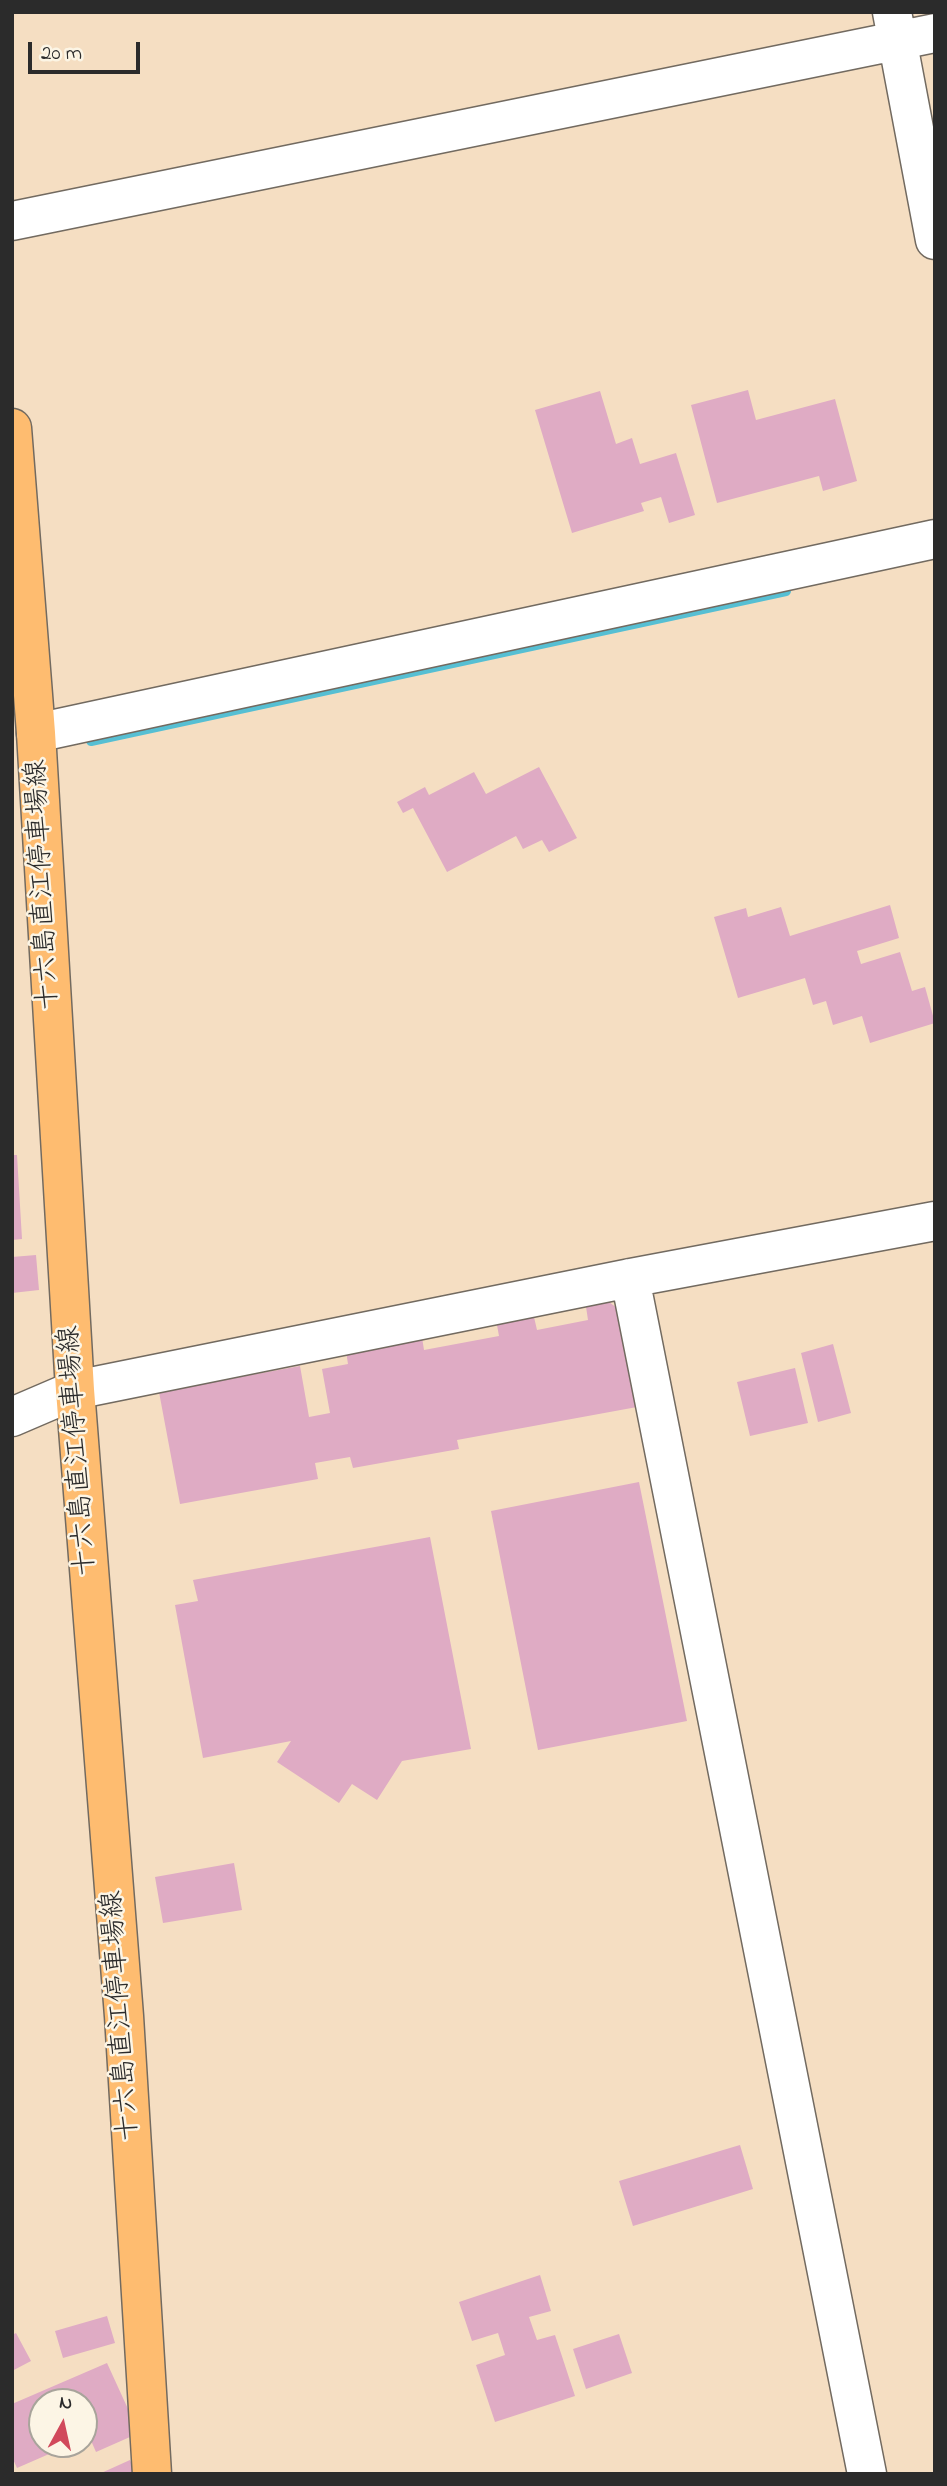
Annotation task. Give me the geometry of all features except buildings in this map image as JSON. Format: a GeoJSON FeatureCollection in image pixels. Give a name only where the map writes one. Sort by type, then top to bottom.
{"type":"FeatureCollection","features":[{"type":"Feature","properties":{"kind":"main road","name":"十六島直江停車場線"},"geometry":{"type":"LineString","coordinates":[[12,428],[36,733],[75,1390],[124,2016],[152,2474]]}},
{"type":"Feature","properties":{"kind":"street"},"geometry":{"type":"LineString","coordinates":[[12,221],[895,26],[935,33]]}},
{"type":"Feature","properties":{"kind":"street"},"geometry":{"type":"LineString","coordinates":[[895,26],[935,240]]}},
{"type":"Feature","properties":{"kind":"street"},"geometry":{"type":"LineString","coordinates":[[36,733],[935,539]]}},
{"type":"Feature","properties":{"kind":"street"},"geometry":{"type":"LineString","coordinates":[[12,1417],[75,1390],[630,1278],[935,1221]]}},
{"type":"Feature","properties":{"kind":"street"},"geometry":{"type":"LineString","coordinates":[[630,1278],[867,2474]]}},
{"type":"Feature","properties":{"kind":"waterway"},"geometry":{"type":"LineString","coordinates":[[91,741],[786,591]]}}]}
